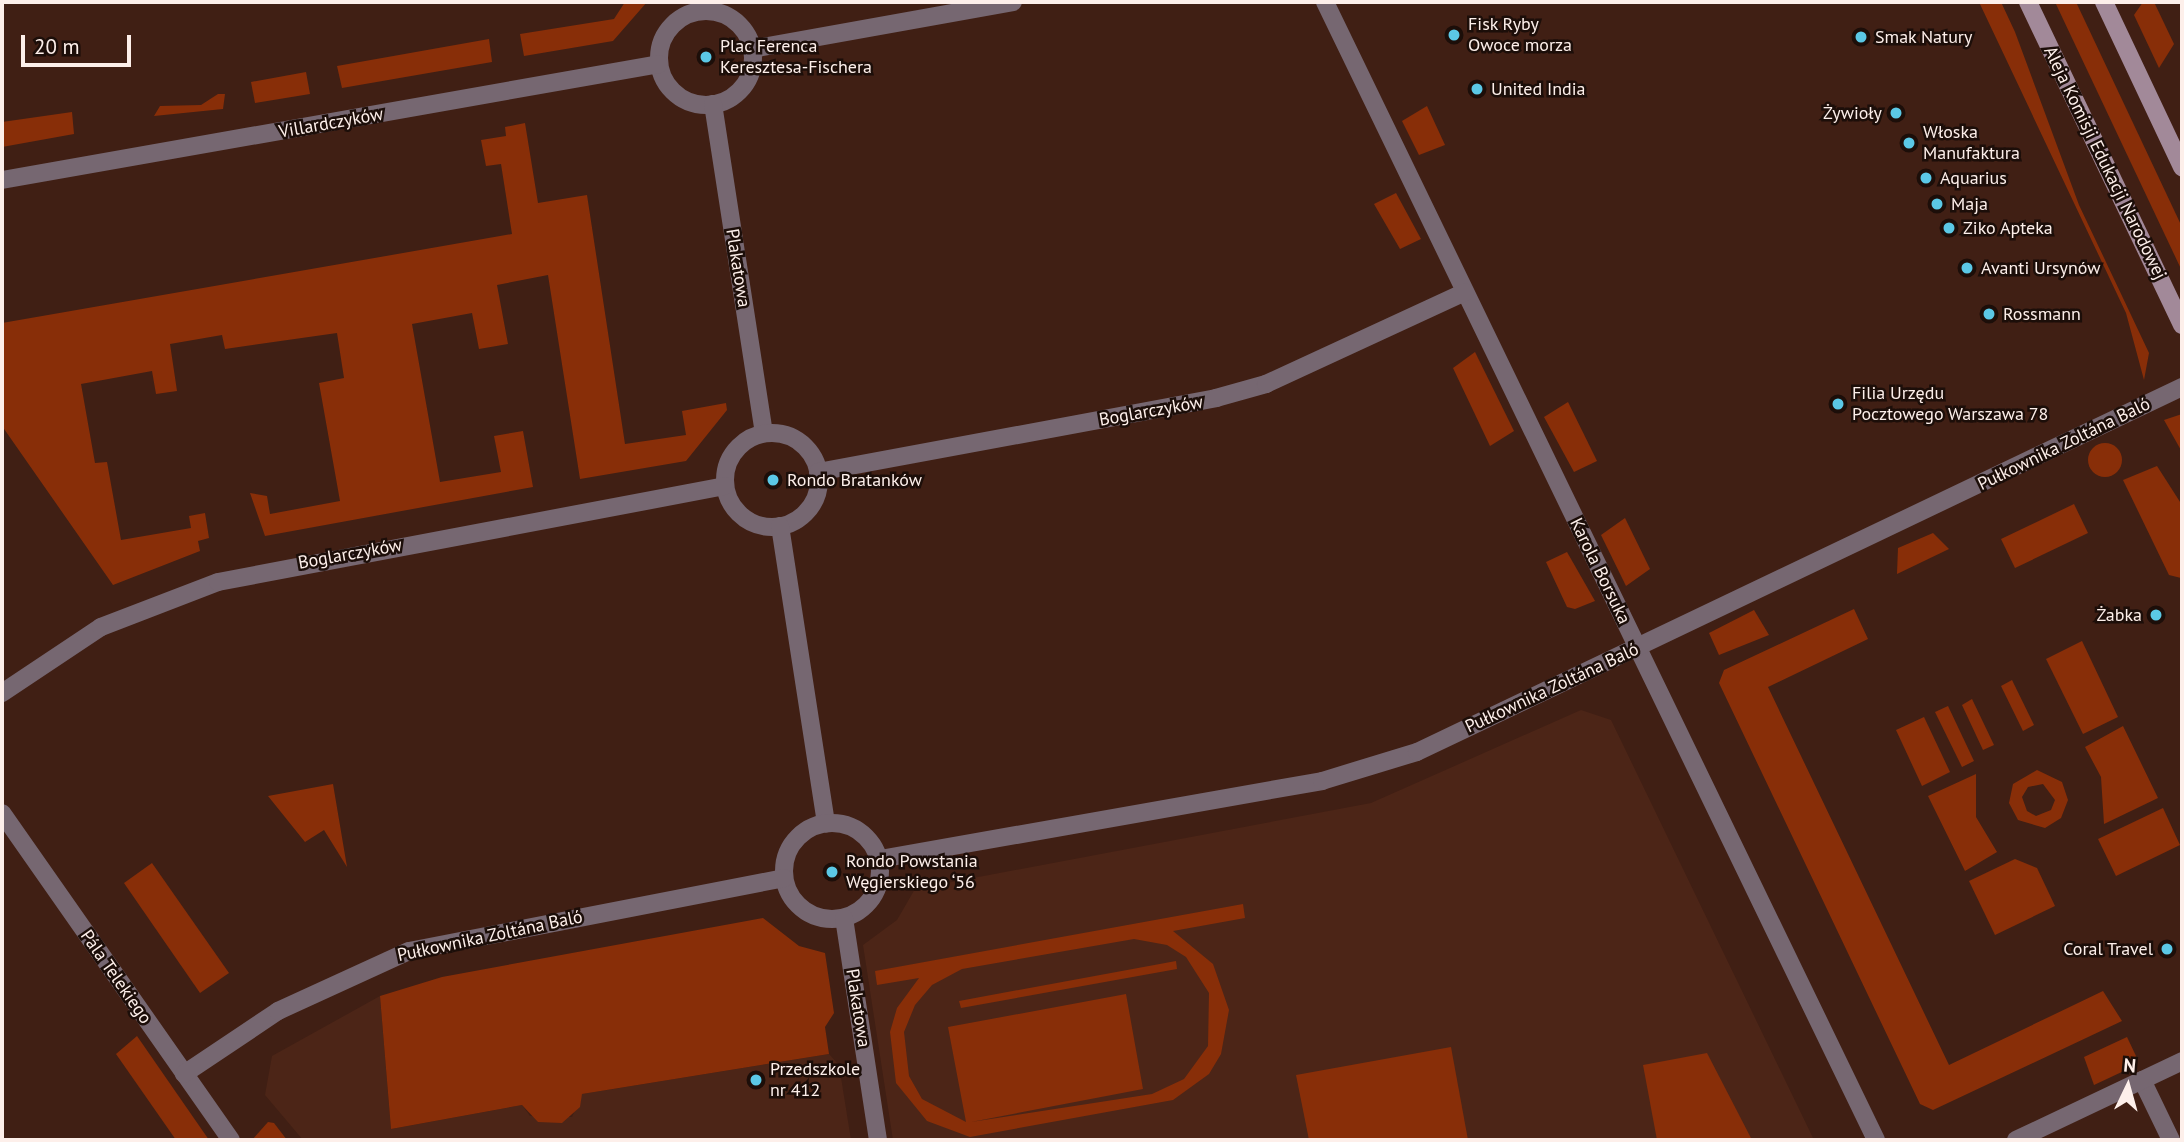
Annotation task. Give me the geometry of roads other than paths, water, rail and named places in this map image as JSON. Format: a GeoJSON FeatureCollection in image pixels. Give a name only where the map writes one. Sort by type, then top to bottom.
{"type":"FeatureCollection","features":[{"type":"Feature","properties":{"kind":"street"},"geometry":{"type":"LineString","coordinates":[[752,49],[1013,2]]}},
{"type":"Feature","properties":{"kind":"street","name":"Karola Borsuka"},"geometry":{"type":"LineString","coordinates":[[1325,2],[1876,1140]]}},
{"type":"Feature","properties":{"kind":"street","name":"Aleja Komisji Edukacji Narodowej"},"geometry":{"type":"LineString","coordinates":[[2028,2],[2182,325]]}},
{"type":"Feature","properties":{"kind":"street"},"geometry":{"type":"LineString","coordinates":[[2104,2],[2182,167]]}},
{"type":"Feature","properties":{"kind":"street"},"geometry":{"type":"LineString","coordinates":[[697,12],[729,17],[752,49],[747,80],[713,104],[672,91],[659,64],[665,35],[697,12]]}},
{"type":"Feature","properties":{"kind":"street","name":"Villardczyków"},"geometry":{"type":"LineString","coordinates":[[2,180],[659,64]]}},
{"type":"Feature","properties":{"kind":"street","name":"Plakatowa"},"geometry":{"type":"LineString","coordinates":[[713,104],[764,433]]}},
{"type":"Feature","properties":{"kind":"street","name":"Boglarczyków"},"geometry":{"type":"LineString","coordinates":[[818,472],[1216,398],[1266,384],[1465,292]]}},
{"type":"Feature","properties":{"kind":"street","name":"Pułkownika Zoltána Baló"},"geometry":{"type":"LineString","coordinates":[[880,859],[1349,774],[1417,752],[2182,387]]}},
{"type":"Feature","properties":{"kind":"street"},"geometry":{"type":"LineString","coordinates":[[764,433],[805,446],[818,472],[814,500],[780,526],[750,522],[729,501],[725,486],[738,446],[764,433]]}},
{"type":"Feature","properties":{"kind":"street","name":"Boglarczyków"},"geometry":{"type":"LineString","coordinates":[[2,693],[101,627],[218,582],[725,486]]}},
{"type":"Feature","properties":{"kind":"street"},"geometry":{"type":"LineString","coordinates":[[780,526],[826,823]]}},
{"type":"Feature","properties":{"kind":"street","name":"Pála Telekiego"},"geometry":{"type":"LineString","coordinates":[[2,813],[231,1140]]}},
{"type":"Feature","properties":{"kind":"street"},"geometry":{"type":"LineString","coordinates":[[826,823],[854,828],[880,859],[876,892],[844,918],[812,915],[798,906],[783,878],[798,836],[826,823]]}},
{"type":"Feature","properties":{"kind":"street","name":"Pułkownika Zoltána Baló"},"geometry":{"type":"LineString","coordinates":[[184,1074],[278,1011],[409,951],[783,878]]}},
{"type":"Feature","properties":{"kind":"street","name":"Plakatowa"},"geometry":{"type":"LineString","coordinates":[[844,918],[878,1140]]}},
{"type":"Feature","properties":{"kind":"street"},"geometry":{"type":"LineString","coordinates":[[2016,1140],[2182,1061]]}},
{"type":"Feature","properties":{"kind":"street"},"geometry":{"type":"LineString","coordinates":[[2142,1080],[2171,1140]]}},
{"type":"Feature","properties":{"kind":"place","name":"Fisk Ryby Owoce morza"},"geometry":{"type":"Point","coordinates":[1454,35]}},
{"type":"Feature","properties":{"kind":"place","name":"Smak Natury"},"geometry":{"type":"Point","coordinates":[1861,37]}},
{"type":"Feature","properties":{"kind":"place","name":"Plac Ferenca Keresztesa-Fischera"},"geometry":{"type":"Point","coordinates":[706,57]}},
{"type":"Feature","properties":{"kind":"place","name":"United India"},"geometry":{"type":"Point","coordinates":[1477,89]}},
{"type":"Feature","properties":{"kind":"place","name":"Żywioły"},"geometry":{"type":"Point","coordinates":[1896,113]}},
{"type":"Feature","properties":{"kind":"place","name":"Włoska Manufaktura"},"geometry":{"type":"Point","coordinates":[1909,143]}},
{"type":"Feature","properties":{"kind":"place","name":"Aquarius"},"geometry":{"type":"Point","coordinates":[1926,178]}},
{"type":"Feature","properties":{"kind":"place","name":"Maja"},"geometry":{"type":"Point","coordinates":[1937,204]}},
{"type":"Feature","properties":{"kind":"place","name":"Ziko Apteka"},"geometry":{"type":"Point","coordinates":[1949,228]}},
{"type":"Feature","properties":{"kind":"place","name":"Avanti Ursynów"},"geometry":{"type":"Point","coordinates":[1967,268]}},
{"type":"Feature","properties":{"kind":"place","name":"Rossmann"},"geometry":{"type":"Point","coordinates":[1989,314]}},
{"type":"Feature","properties":{"kind":"place","name":"Filia Urzędu Pocztowego Warszawa 78"},"geometry":{"type":"Point","coordinates":[1838,404]}},
{"type":"Feature","properties":{"kind":"place","name":"Rondo Bratanków"},"geometry":{"type":"Point","coordinates":[773,480]}},
{"type":"Feature","properties":{"kind":"place","name":"Żabka"},"geometry":{"type":"Point","coordinates":[2156,615]}},
{"type":"Feature","properties":{"kind":"place","name":"Rondo Powstania Węgierskiego ‘56"},"geometry":{"type":"Point","coordinates":[832,872]}},
{"type":"Feature","properties":{"kind":"place","name":"Coral Travel"},"geometry":{"type":"Point","coordinates":[2167,949]}},
{"type":"Feature","properties":{"kind":"place","name":"Przedszkole nr 412"},"geometry":{"type":"Point","coordinates":[756,1080]}}]}
